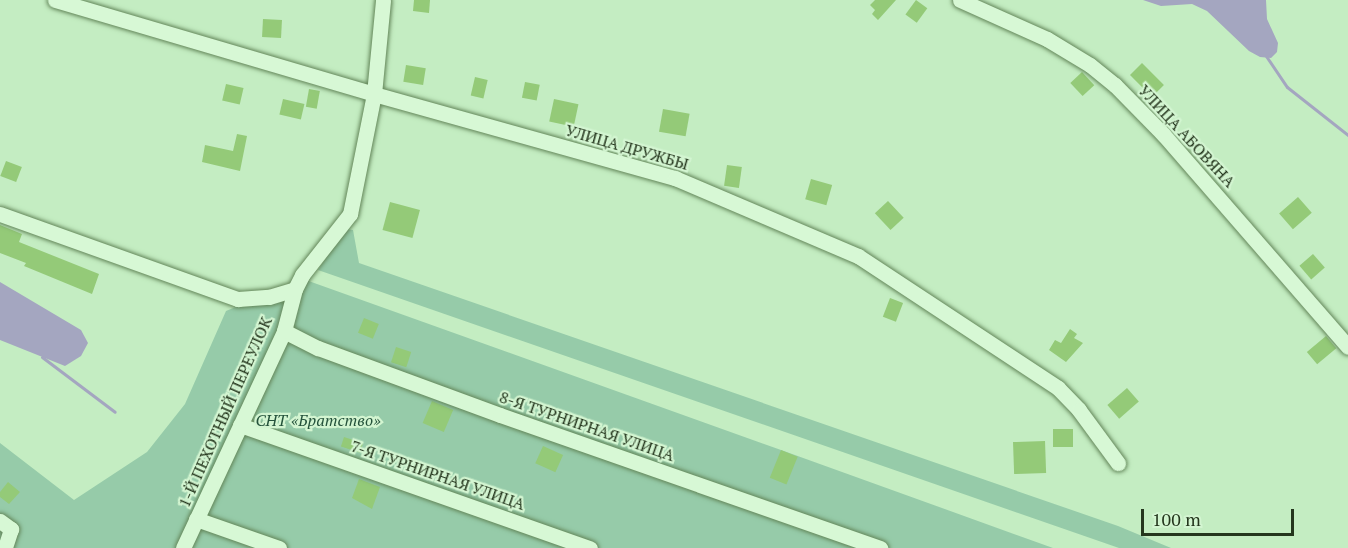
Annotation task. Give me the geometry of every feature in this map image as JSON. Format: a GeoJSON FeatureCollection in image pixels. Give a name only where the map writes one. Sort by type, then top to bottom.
{"type":"FeatureCollection","features":[{"type":"Feature","properties":{"kind":"street","name":"УЛИЦА ДРУЖБЫ"},"geometry":{"type":"LineString","coordinates":[[55,0],[374,94],[675,178],[858,256],[1058,388],[1079,410],[1118,462]]}},
{"type":"Feature","properties":{"kind":"street","name":"1-Й ПЕХОТНЫЙ ПЕРЕУЛОК"},"geometry":{"type":"LineString","coordinates":[[183,548],[284,331],[295,289],[302,275],[350,214],[374,94],[383,0]]}},
{"type":"Feature","properties":{"kind":"street","name":"УЛИЦА АБОВЯНА"},"geometry":{"type":"LineString","coordinates":[[960,0],[1047,39],[1090,65],[1114,86],[1163,134],[1348,346]]}},
{"type":"Feature","properties":{"kind":"street"},"geometry":{"type":"LineString","coordinates":[[0,214],[238,299],[269,297],[295,289]]}},
{"type":"Feature","properties":{"kind":"street","name":"8-Я ТУРНИРНАЯ УЛИЦА"},"geometry":{"type":"LineString","coordinates":[[284,331],[318,348],[500,415],[880,548]]}},
{"type":"Feature","properties":{"kind":"street","name":"7-Я ТУРНИРНАЯ УЛИЦА"},"geometry":{"type":"LineString","coordinates":[[240,425],[590,548]]}},
{"type":"Feature","properties":{"kind":"street"},"geometry":{"type":"LineString","coordinates":[[196,519],[262,545],[279,548]]}},
{"type":"Feature","properties":{"kind":"street"},"geometry":{"type":"LineString","coordinates":[[0,521],[11,530],[6,548]]}},
{"type":"Feature","properties":{"kind":"green space"},"geometry":{"type":"Polygon","coordinates":[[[344,229],[353,230],[359,263],[1118,526],[1171,548],[1119,548],[318,270],[344,229]]]}},
{"type":"Feature","properties":{"kind":"green space","name":"СНТ «Братство»"},"geometry":{"type":"Polygon","coordinates":[[[303,279],[1053,548],[0,548],[0,443],[74,500],[147,452],[185,404],[226,311],[303,279]]]}},
{"type":"Feature","properties":{"kind":"water"},"geometry":{"type":"Polygon","coordinates":[[[1143,0],[1266,0],[1267,19],[1278,43],[1277,52],[1271,58],[1260,57],[1249,51],[1207,11],[1192,4],[1161,6],[1143,0]]]}},
{"type":"Feature","properties":{"kind":"water"},"geometry":{"type":"Polygon","coordinates":[[[0,282],[81,330],[88,343],[81,356],[65,366],[0,340],[0,282]]]}},
{"type":"Feature","properties":{"kind":"building"},"geometry":{"type":"Polygon","coordinates":[[[414,0],[430,0],[429,13],[413,11],[414,0]]]}},
{"type":"Feature","properties":{"kind":"building"},"geometry":{"type":"Polygon","coordinates":[[[875,0],[896,0],[878,20],[872,14],[875,10],[870,5],[875,0]]]}},
{"type":"Feature","properties":{"kind":"building"},"geometry":{"type":"Polygon","coordinates":[[[916,0],[927,8],[917,23],[905,15],[916,0]]]}},
{"type":"Feature","properties":{"kind":"building"},"geometry":{"type":"Polygon","coordinates":[[[263,19],[282,20],[281,38],[262,37],[263,19]]]}},
{"type":"Feature","properties":{"kind":"building"},"geometry":{"type":"Polygon","coordinates":[[[1142,63],[1164,85],[1152,97],[1130,75],[1142,63]]]}},
{"type":"Feature","properties":{"kind":"building"},"geometry":{"type":"Polygon","coordinates":[[[406,65],[426,68],[423,85],[403,82],[406,65]]]}},
{"type":"Feature","properties":{"kind":"building"},"geometry":{"type":"Polygon","coordinates":[[[1082,72],[1094,85],[1083,96],[1070,83],[1082,72]]]}},
{"type":"Feature","properties":{"kind":"building"},"geometry":{"type":"Polygon","coordinates":[[[475,77],[488,80],[483,98],[471,96],[475,77]]]}},
{"type":"Feature","properties":{"kind":"building"},"geometry":{"type":"Polygon","coordinates":[[[525,82],[540,85],[537,101],[522,98],[525,82]]]}},
{"type":"Feature","properties":{"kind":"building"},"geometry":{"type":"Polygon","coordinates":[[[226,84],[244,88],[240,105],[222,101],[226,84]]]}},
{"type":"Feature","properties":{"kind":"building"},"geometry":{"type":"Polygon","coordinates":[[[309,89],[320,91],[317,109],[306,107],[309,89]]]}},
{"type":"Feature","properties":{"kind":"building"},"geometry":{"type":"Polygon","coordinates":[[[283,99],[304,104],[301,120],[279,115],[283,99]]]}},
{"type":"Feature","properties":{"kind":"building"},"geometry":{"type":"Polygon","coordinates":[[[554,99],[578,104],[574,127],[549,121],[554,99]]]}},
{"type":"Feature","properties":{"kind":"building"},"geometry":{"type":"Polygon","coordinates":[[[663,109],[690,114],[686,136],[659,132],[663,109]]]}},
{"type":"Feature","properties":{"kind":"building"},"geometry":{"type":"Polygon","coordinates":[[[237,134],[247,136],[240,171],[202,162],[205,145],[233,151],[237,134]]]}},
{"type":"Feature","properties":{"kind":"building"},"geometry":{"type":"Polygon","coordinates":[[[6,161],[22,167],[16,182],[0,176],[6,161]]]}},
{"type":"Feature","properties":{"kind":"building"},"geometry":{"type":"Polygon","coordinates":[[[727,165],[742,167],[739,188],[724,186],[727,165]]]}},
{"type":"Feature","properties":{"kind":"building"},"geometry":{"type":"Polygon","coordinates":[[[811,179],[832,185],[826,205],[805,199],[811,179]]]}},
{"type":"Feature","properties":{"kind":"building"},"geometry":{"type":"Polygon","coordinates":[[[1298,197],[1312,213],[1293,229],[1279,213],[1298,197]]]}},
{"type":"Feature","properties":{"kind":"building"},"geometry":{"type":"Polygon","coordinates":[[[888,201],[904,218],[891,230],[875,213],[888,201]]]}},
{"type":"Feature","properties":{"kind":"building"},"geometry":{"type":"Polygon","coordinates":[[[390,202],[420,210],[412,238],[382,230],[390,202]]]}},
{"type":"Feature","properties":{"kind":"building"},"geometry":{"type":"Polygon","coordinates":[[[0,225],[22,234],[19,242],[99,274],[92,294],[24,266],[26,263],[0,253],[0,225]]]}},
{"type":"Feature","properties":{"kind":"building"},"geometry":{"type":"Polygon","coordinates":[[[1313,254],[1325,268],[1311,279],[1299,266],[1313,254]]]}},
{"type":"Feature","properties":{"kind":"building"},"geometry":{"type":"Polygon","coordinates":[[[890,298],[903,303],[896,322],[883,317],[890,298]]]}},
{"type":"Feature","properties":{"kind":"building"},"geometry":{"type":"Polygon","coordinates":[[[364,318],[379,324],[373,339],[358,333],[364,318]]]}},
{"type":"Feature","properties":{"kind":"building"},"geometry":{"type":"Polygon","coordinates":[[[1070,329],[1077,334],[1074,338],[1083,343],[1066,362],[1049,350],[1055,340],[1061,343],[1070,329]]]}},
{"type":"Feature","properties":{"kind":"building"},"geometry":{"type":"Polygon","coordinates":[[[1326,336],[1336,348],[1317,364],[1307,352],[1326,336]]]}},
{"type":"Feature","properties":{"kind":"building"},"geometry":{"type":"Polygon","coordinates":[[[396,347],[411,352],[406,367],[391,362],[396,347]]]}},
{"type":"Feature","properties":{"kind":"building"},"geometry":{"type":"Polygon","coordinates":[[[1127,388],[1139,402],[1119,419],[1107,405],[1127,388]]]}},
{"type":"Feature","properties":{"kind":"building"},"geometry":{"type":"Polygon","coordinates":[[[432,401],[453,410],[444,432],[423,423],[432,401]]]}},
{"type":"Feature","properties":{"kind":"building"},"geometry":{"type":"Polygon","coordinates":[[[1053,429],[1073,429],[1073,447],[1053,447],[1053,429]]]}},
{"type":"Feature","properties":{"kind":"building"},"geometry":{"type":"Polygon","coordinates":[[[344,437],[363,443],[360,453],[341,447],[344,437]]]}},
{"type":"Feature","properties":{"kind":"building"},"geometry":{"type":"Polygon","coordinates":[[[1045,441],[1046,473],[1014,474],[1013,442],[1045,441]]]}},
{"type":"Feature","properties":{"kind":"building"},"geometry":{"type":"Polygon","coordinates":[[[543,446],[563,455],[555,472],[535,463],[543,446]]]}},
{"type":"Feature","properties":{"kind":"building"},"geometry":{"type":"Polygon","coordinates":[[[781,450],[798,457],[786,485],[770,478],[781,450]]]}},
{"type":"Feature","properties":{"kind":"building"},"geometry":{"type":"Polygon","coordinates":[[[359,479],[380,487],[372,509],[352,498],[359,479]]]}},
{"type":"Feature","properties":{"kind":"building"},"geometry":{"type":"Polygon","coordinates":[[[8,482],[20,492],[9,504],[0,497],[0,492],[8,482]]]}},
{"type":"Feature","properties":{"kind":"waterway"},"geometry":{"type":"LineString","coordinates":[[1266,56],[1287,87],[1348,135]]}},
{"type":"Feature","properties":{"kind":"waterway"},"geometry":{"type":"LineString","coordinates":[[42,357],[115,412]]}}]}
